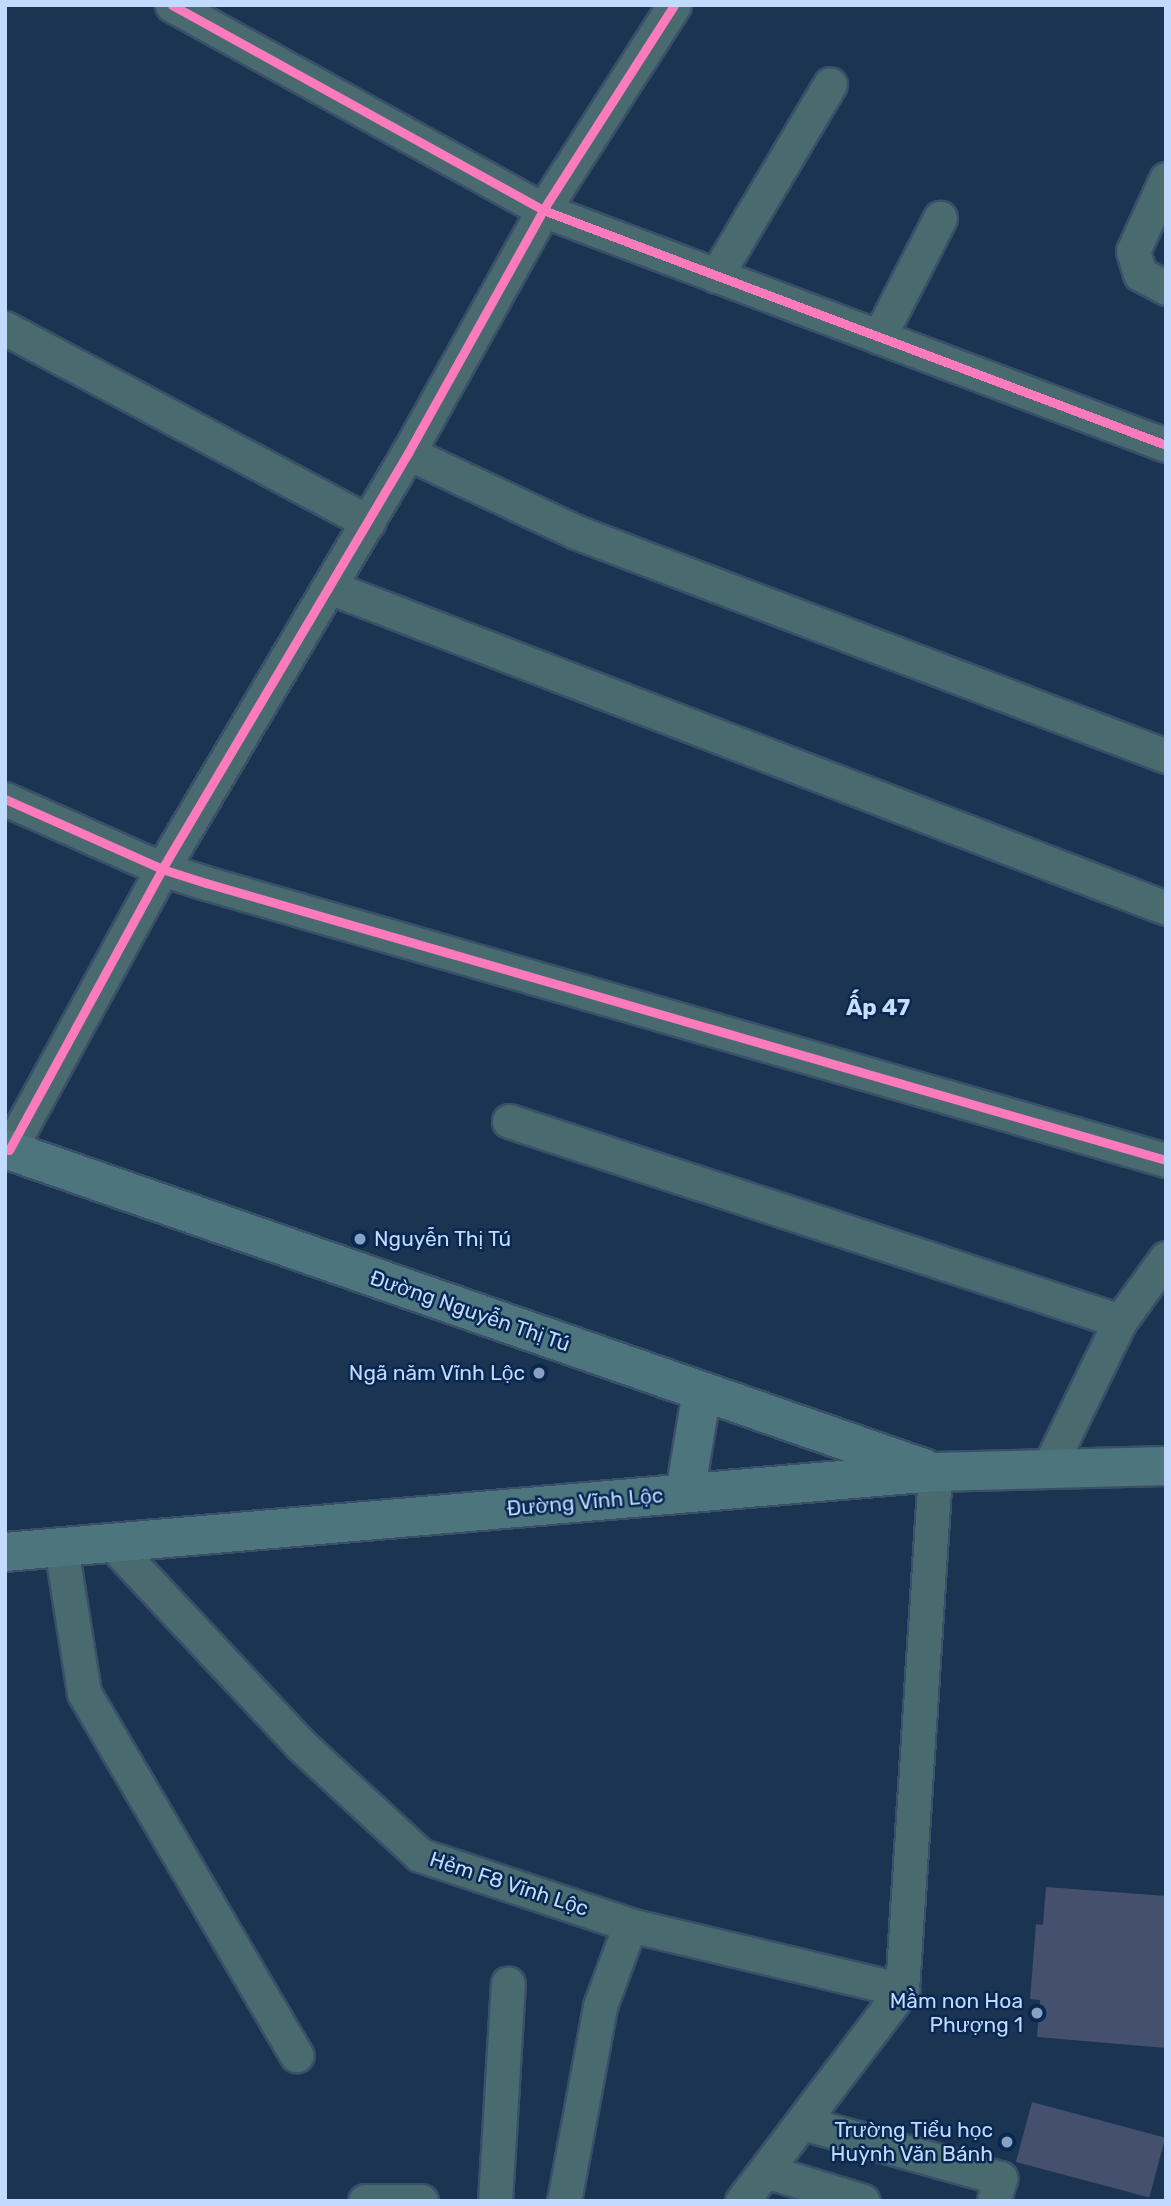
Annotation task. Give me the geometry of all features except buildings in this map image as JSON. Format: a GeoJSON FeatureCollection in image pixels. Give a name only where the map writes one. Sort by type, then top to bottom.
{"type":"FeatureCollection","features":[{"type":"Feature","properties":{"kind":"main road","name":"Đường Nguyễn Thị Tú"},"geometry":{"type":"LineString","coordinates":[[7,1150],[935,1472]]}},
{"type":"Feature","properties":{"kind":"main road"},"geometry":{"type":"LineString","coordinates":[[685,1493],[702,1391]]}},
{"type":"Feature","properties":{"kind":"main road","name":"Đường Vĩnh Lộc"},"geometry":{"type":"LineString","coordinates":[[5,1552],[935,1472],[1166,1466]]}},
{"type":"Feature","properties":{"kind":"street"},"geometry":{"type":"LineString","coordinates":[[172,5],[543,210],[1166,445]]}},
{"type":"Feature","properties":{"kind":"street"},"geometry":{"type":"LineString","coordinates":[[7,1150],[162,869],[408,453],[543,210],[674,5]]}},
{"type":"Feature","properties":{"kind":"street"},"geometry":{"type":"LineString","coordinates":[[716,276],[830,84]]}},
{"type":"Feature","properties":{"kind":"street"},"geometry":{"type":"LineString","coordinates":[[1166,179],[1133,251],[1140,274],[1166,288]]}},
{"type":"Feature","properties":{"kind":"street"},"geometry":{"type":"LineString","coordinates":[[879,337],[940,218]]}},
{"type":"Feature","properties":{"kind":"street"},"geometry":{"type":"LineString","coordinates":[[5,328],[368,522]]}},
{"type":"Feature","properties":{"kind":"street"},"geometry":{"type":"LineString","coordinates":[[408,453],[576,532],[1166,756]]}},
{"type":"Feature","properties":{"kind":"street"},"geometry":{"type":"LineString","coordinates":[[329,587],[1166,908]]}},
{"type":"Feature","properties":{"kind":"street"},"geometry":{"type":"LineString","coordinates":[[5,799],[162,869],[1166,1160]]}},
{"type":"Feature","properties":{"kind":"street"},"geometry":{"type":"LineString","coordinates":[[509,1121],[1120,1321]]}},
{"type":"Feature","properties":{"kind":"street"},"geometry":{"type":"LineString","coordinates":[[1049,1467],[1120,1321],[1166,1258]]}},
{"type":"Feature","properties":{"kind":"street"},"geometry":{"type":"LineString","coordinates":[[742,2201],[902,1990],[935,1472]]}},
{"type":"Feature","properties":{"kind":"street","name":"Hẻm F8 Vĩnh Lộc"},"geometry":{"type":"LineString","coordinates":[[111,1542],[300,1744],[420,1855],[630,1925],[874,1986],[902,1990]]}},
{"type":"Feature","properties":{"kind":"street"},"geometry":{"type":"LineString","coordinates":[[61,1547],[84,1693],[296,2055]]}},
{"type":"Feature","properties":{"kind":"street"},"geometry":{"type":"LineString","coordinates":[[564,2201],[600,2006],[630,1925]]}},
{"type":"Feature","properties":{"kind":"street"},"geometry":{"type":"LineString","coordinates":[[495,2201],[508,1983]]}},
{"type":"Feature","properties":{"kind":"street"},"geometry":{"type":"LineString","coordinates":[[803,2123],[1000,2178],[994,2201]]}},
{"type":"Feature","properties":{"kind":"street"},"geometry":{"type":"LineString","coordinates":[[765,2171],[863,2201]]}},
{"type":"Feature","properties":{"kind":"street"},"geometry":{"type":"LineString","coordinates":[[365,2201],[421,2201]]}},
{"type":"Feature","properties":{"kind":"cycle path"},"geometry":{"type":"LineString","coordinates":[[172,5],[543,210],[1166,445]]}},
{"type":"Feature","properties":{"kind":"cycle path"},"geometry":{"type":"LineString","coordinates":[[9,1150],[162,869],[408,453],[543,210],[674,5]]}},
{"type":"Feature","properties":{"kind":"cycle path"},"geometry":{"type":"LineString","coordinates":[[5,799],[162,869],[206,883],[1166,1160]]}},
{"type":"Feature","properties":{"kind":"place","name":"Nguyễn Thị Tú"},"geometry":{"type":"Point","coordinates":[360,1239]}},
{"type":"Feature","properties":{"kind":"place","name":"Ngã năm Vĩnh Lộc"},"geometry":{"type":"Point","coordinates":[539,1373]}},
{"type":"Feature","properties":{"kind":"place","name":"Mầm non Hoa Phượng 1"},"geometry":{"type":"Point","coordinates":[1037,2013]}},
{"type":"Feature","properties":{"kind":"place","name":"Trường Tiểu học Huỳnh Văn Bánh"},"geometry":{"type":"Point","coordinates":[1007,2142]}},
{"type":"Feature","properties":{"kind":"district","name":"Ấp 47"},"geometry":{"type":"Point","coordinates":[878,1007]}}]}
